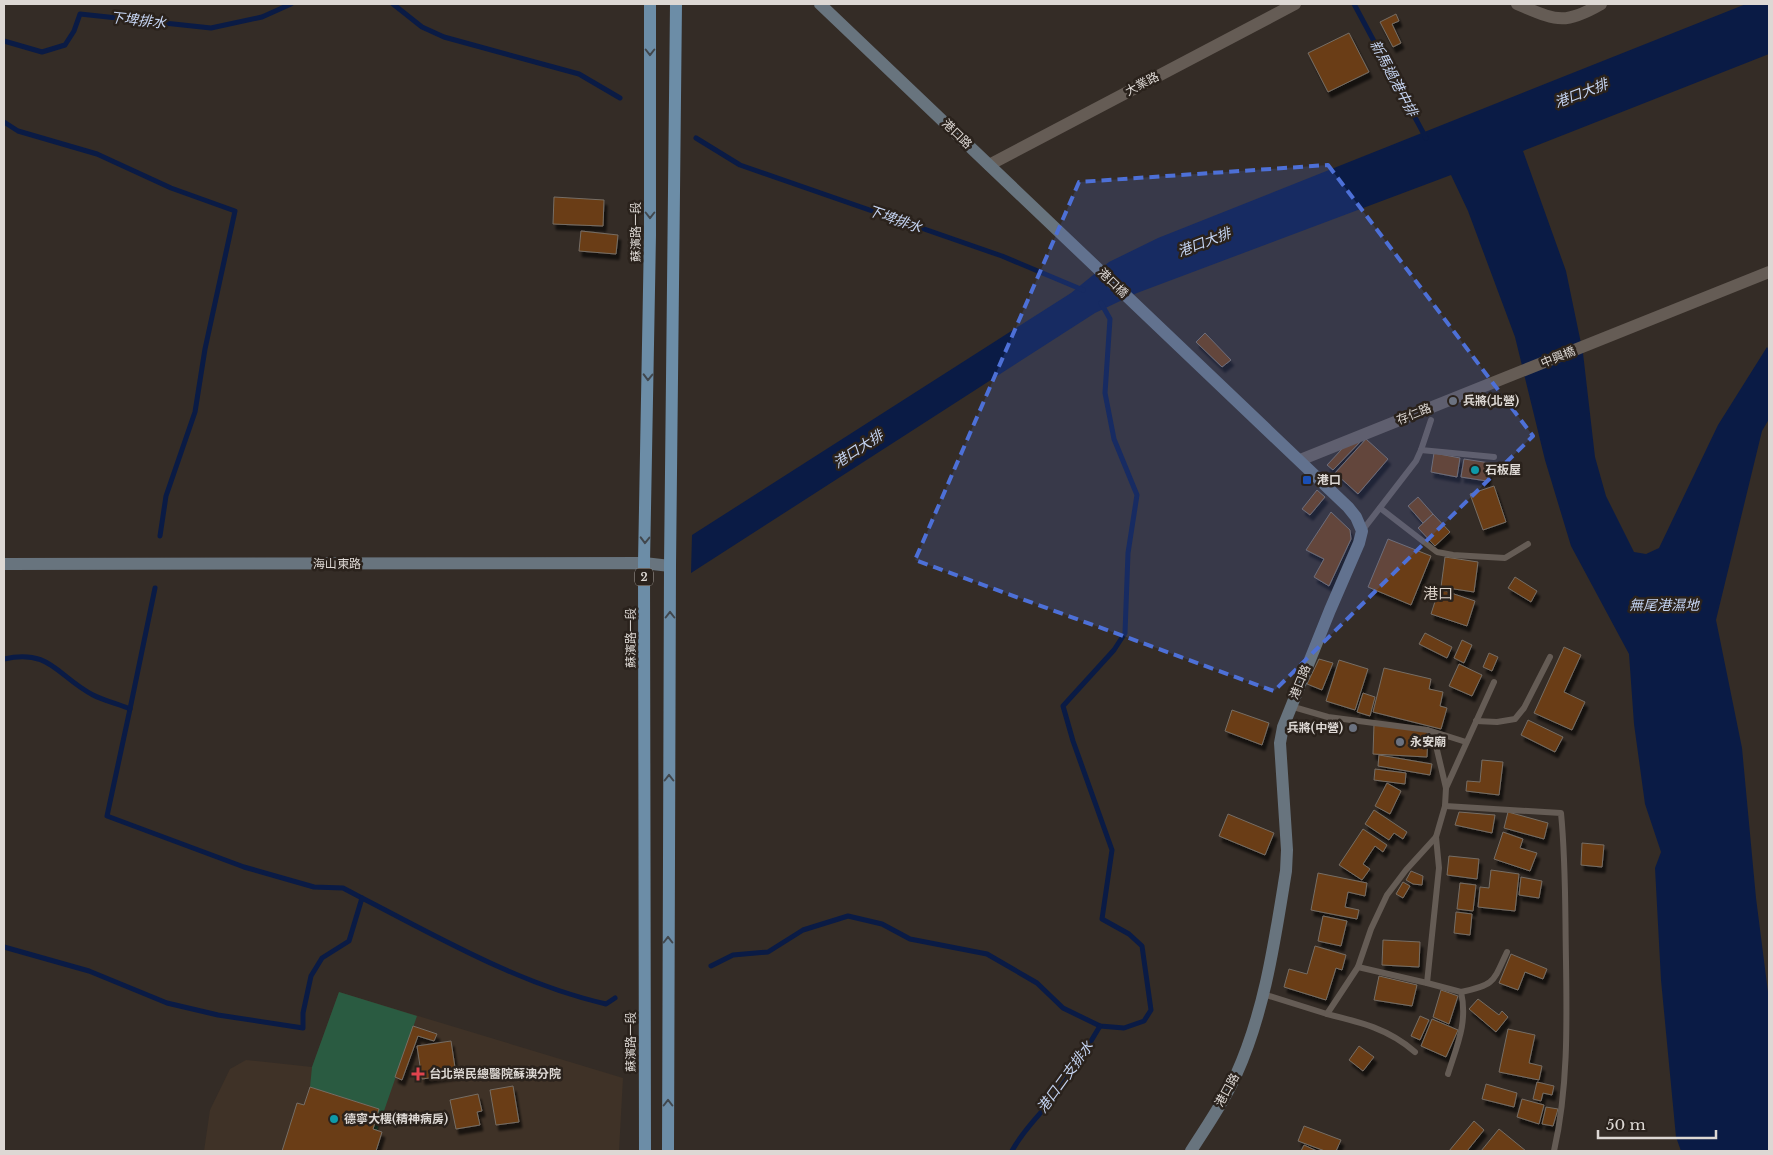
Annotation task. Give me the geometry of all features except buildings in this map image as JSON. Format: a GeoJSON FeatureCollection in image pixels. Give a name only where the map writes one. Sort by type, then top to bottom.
{"type":"FeatureCollection","features":[{"type":"Feature","properties":{"kind":"main road","name":"蘇濱路一段"},"geometry":{"type":"LineString","coordinates":[[646,1151],[644,563],[650,234],[650,4]]}},
{"type":"Feature","properties":{"kind":"main road","name":"2"},"geometry":{"type":"LineString","coordinates":[[668,1151],[670,566],[676,4]]}},
{"type":"Feature","properties":{"kind":"main road"},"geometry":{"type":"LineString","coordinates":[[650,234],[674,233]]}},
{"type":"Feature","properties":{"kind":"street","name":"港口路"},"geometry":{"type":"LineString","coordinates":[[820,4],[1095,265]]}},
{"type":"Feature","properties":{"kind":"street","name":"大業路"},"geometry":{"type":"LineString","coordinates":[[989,164],[1295,4]]}},
{"type":"Feature","properties":{"kind":"street"},"geometry":{"type":"LineString","coordinates":[[1517,4],[1560,20],[1578,17],[1601,4]]}},
{"type":"Feature","properties":{"kind":"street","name":"港口橋"},"geometry":{"type":"LineString","coordinates":[[1095,265],[1300,460]]}},
{"type":"Feature","properties":{"kind":"street","name":"中興橋"},"geometry":{"type":"LineString","coordinates":[[1529,368],[1769,272]]}},
{"type":"Feature","properties":{"kind":"street","name":"存仁路"},"geometry":{"type":"LineString","coordinates":[[1300,460],[1529,368]]}},
{"type":"Feature","properties":{"kind":"street"},"geometry":{"type":"LineString","coordinates":[[1431,420],[1432,406]]}},
{"type":"Feature","properties":{"kind":"street"},"geometry":{"type":"LineString","coordinates":[[1300,460],[1348,507],[1356,517],[1362,531]]}},
{"type":"Feature","properties":{"kind":"street","name":"港口路"},"geometry":{"type":"LineString","coordinates":[[1191,1151],[1235,1077],[1248,1046],[1263,994],[1286,871],[1287,850],[1280,743],[1290,706],[1360,543],[1362,531]]}},
{"type":"Feature","properties":{"kind":"street","name":"海山東路"},"geometry":{"type":"LineString","coordinates":[[4,564],[644,563],[670,566]]}},
{"type":"Feature","properties":{"kind":"lane"},"geometry":{"type":"LineString","coordinates":[[1362,531],[1421,450],[1431,420]]}},
{"type":"Feature","properties":{"kind":"lane"},"geometry":{"type":"LineString","coordinates":[[1421,450],[1494,456]]}},
{"type":"Feature","properties":{"kind":"lane"},"geometry":{"type":"LineString","coordinates":[[1380,508],[1437,552],[1453,556],[1505,558],[1528,544]]}},
{"type":"Feature","properties":{"kind":"lane"},"geometry":{"type":"LineString","coordinates":[[1476,721],[1514,719],[1524,708],[1550,657]]}},
{"type":"Feature","properties":{"kind":"lane"},"geometry":{"type":"LineString","coordinates":[[1446,788],[1494,682]]}},
{"type":"Feature","properties":{"kind":"lane"},"geometry":{"type":"LineString","coordinates":[[1290,706],[1328,717],[1428,730],[1466,742]]}},
{"type":"Feature","properties":{"kind":"lane"},"geometry":{"type":"LineString","coordinates":[[1426,983],[1439,868],[1436,837],[1445,806],[1446,788],[1433,733]]}},
{"type":"Feature","properties":{"kind":"lane"},"geometry":{"type":"LineString","coordinates":[[1445,806],[1561,813],[1566,866],[1568,1011],[1566,1071],[1554,1151]]}},
{"type":"Feature","properties":{"kind":"lane"},"geometry":{"type":"LineString","coordinates":[[1327,1014],[1358,967],[1371,929],[1387,895],[1406,870],[1436,837]]}},
{"type":"Feature","properties":{"kind":"lane"},"geometry":{"type":"LineString","coordinates":[[1358,967],[1461,992],[1485,987],[1496,975],[1507,952]]}},
{"type":"Feature","properties":{"kind":"lane"},"geometry":{"type":"LineString","coordinates":[[1448,1074],[1464,1021],[1465,1008],[1461,992]]}},
{"type":"Feature","properties":{"kind":"lane"},"geometry":{"type":"LineString","coordinates":[[1263,994],[1327,1014],[1373,1025],[1402,1041],[1415,1052]]}},
{"type":"Feature","properties":{"kind":"highlighted area"},"geometry":{"type":"Polygon","coordinates":[[[1328,165],[1533,436],[1274,691],[915,560],[1079,182],[1328,165]]]}},
{"type":"Feature","properties":{"kind":"shaded area","name":"台北榮民總醫院蘇澳分院"},"geometry":{"type":"Polygon","coordinates":[[[339,992],[623,1078],[619,1151],[204,1151],[210,1110],[230,1069],[246,1060],[312,1067],[339,992]]]}},
{"type":"Feature","properties":{"kind":"green space"},"geometry":{"type":"Polygon","coordinates":[[[339,992],[417,1016],[377,1131],[373,1129],[379,1109],[310,1087],[312,1067],[339,992]]]}},
{"type":"Feature","properties":{"kind":"water","name":"無尾港濕地"},"geometry":{"type":"Polygon","coordinates":[[[1746,4],[1769,4],[1769,54],[1523,151],[1566,271],[1583,353],[1595,457],[1606,496],[1634,552],[1646,554],[1659,548],[1718,425],[1767,347],[1769,350],[1769,419],[1762,431],[1716,620],[1742,748],[1756,898],[1769,1000],[1769,1151],[1681,1151],[1676,1137],[1661,980],[1655,868],[1661,852],[1645,804],[1634,724],[1629,654],[1571,546],[1545,460],[1515,337],[1468,211],[1451,175],[1137,293],[1095,313],[691,573],[692,535],[1071,293],[1109,262],[1158,238],[1746,4]]]}},
{"type":"Feature","properties":{"kind":"waterway","name":"下埤排水"},"geometry":{"type":"LineString","coordinates":[[4,41],[42,52],[65,45],[74,31],[80,14],[211,28],[262,17],[291,4]]}},
{"type":"Feature","properties":{"kind":"waterway","name":"下埤排水"},"geometry":{"type":"LineString","coordinates":[[393,4],[422,27],[444,37],[579,74],[620,98]]}},
{"type":"Feature","properties":{"kind":"waterway","name":"新馬過港中排"},"geometry":{"type":"LineString","coordinates":[[1354,4],[1426,138]]}},
{"type":"Feature","properties":{"kind":"waterway"},"geometry":{"type":"LineString","coordinates":[[4,122],[18,131],[97,154],[171,188],[235,211],[205,349],[195,412],[166,496],[160,536]]}},
{"type":"Feature","properties":{"kind":"waterway","name":"下埤排水"},"geometry":{"type":"LineString","coordinates":[[696,138],[740,165],[1002,256],[1083,290]]}},
{"type":"Feature","properties":{"kind":"waterway"},"geometry":{"type":"LineString","coordinates":[[711,966],[733,955],[768,952],[803,930],[848,916],[882,924],[910,939],[987,954],[1037,983],[1063,1008],[1100,1026],[1124,1028],[1144,1021],[1151,1010],[1142,946],[1129,934],[1102,919],[1112,850],[1073,741],[1063,706],[1114,650],[1125,633],[1128,553],[1137,495],[1114,439],[1105,393],[1110,319],[1101,303]]}},
{"type":"Feature","properties":{"kind":"waterway"},"geometry":{"type":"LineString","coordinates":[[130,709],[155,588]]}},
{"type":"Feature","properties":{"kind":"waterway"},"geometry":{"type":"LineString","coordinates":[[4,659],[32,657],[43,661],[93,695],[130,709],[107,816],[244,867],[314,887],[343,888],[362,898]]}},
{"type":"Feature","properties":{"kind":"waterway"},"geometry":{"type":"LineString","coordinates":[[4,947],[89,971],[167,1003],[218,1015],[303,1028],[303,1013],[311,976],[322,958],[349,941],[362,898],[481,959],[542,985],[606,1004],[615,998]]}},
{"type":"Feature","properties":{"kind":"waterway","name":"港口二支排水"},"geometry":{"type":"LineString","coordinates":[[1012,1151],[1016,1143],[1060,1088],[1100,1026]]}},
{"type":"Feature","properties":{"kind":"place","name":"兵將(北營)"},"geometry":{"type":"Point","coordinates":[1453,401]}},
{"type":"Feature","properties":{"kind":"place","name":"石板屋"},"geometry":{"type":"Point","coordinates":[1475,470]}},
{"type":"Feature","properties":{"kind":"place","name":"港口"},"geometry":{"type":"Point","coordinates":[1307,480]}},
{"type":"Feature","properties":{"kind":"place","name":"兵將(中營)"},"geometry":{"type":"Point","coordinates":[1353,728]}},
{"type":"Feature","properties":{"kind":"place","name":"永安廟"},"geometry":{"type":"Point","coordinates":[1400,742]}},
{"type":"Feature","properties":{"kind":"place","name":"台北榮民總醫院蘇澳分院"},"geometry":{"type":"Point","coordinates":[418,1074]}},
{"type":"Feature","properties":{"kind":"place","name":"德寧大樓(精神病房)"},"geometry":{"type":"Point","coordinates":[334,1119]}},
{"type":"Feature","properties":{"kind":"district","name":"港口"},"geometry":{"type":"Point","coordinates":[1438,594]}},
{"type":"Feature","properties":{"kind":"water label","name":"港口大排"},"geometry":{"type":"Point","coordinates":[1581,93]}},
{"type":"Feature","properties":{"kind":"water label","name":"港口大排"},"geometry":{"type":"Point","coordinates":[1204,242]}},
{"type":"Feature","properties":{"kind":"water label","name":"港口大排"},"geometry":{"type":"Point","coordinates":[858,449]}}]}
